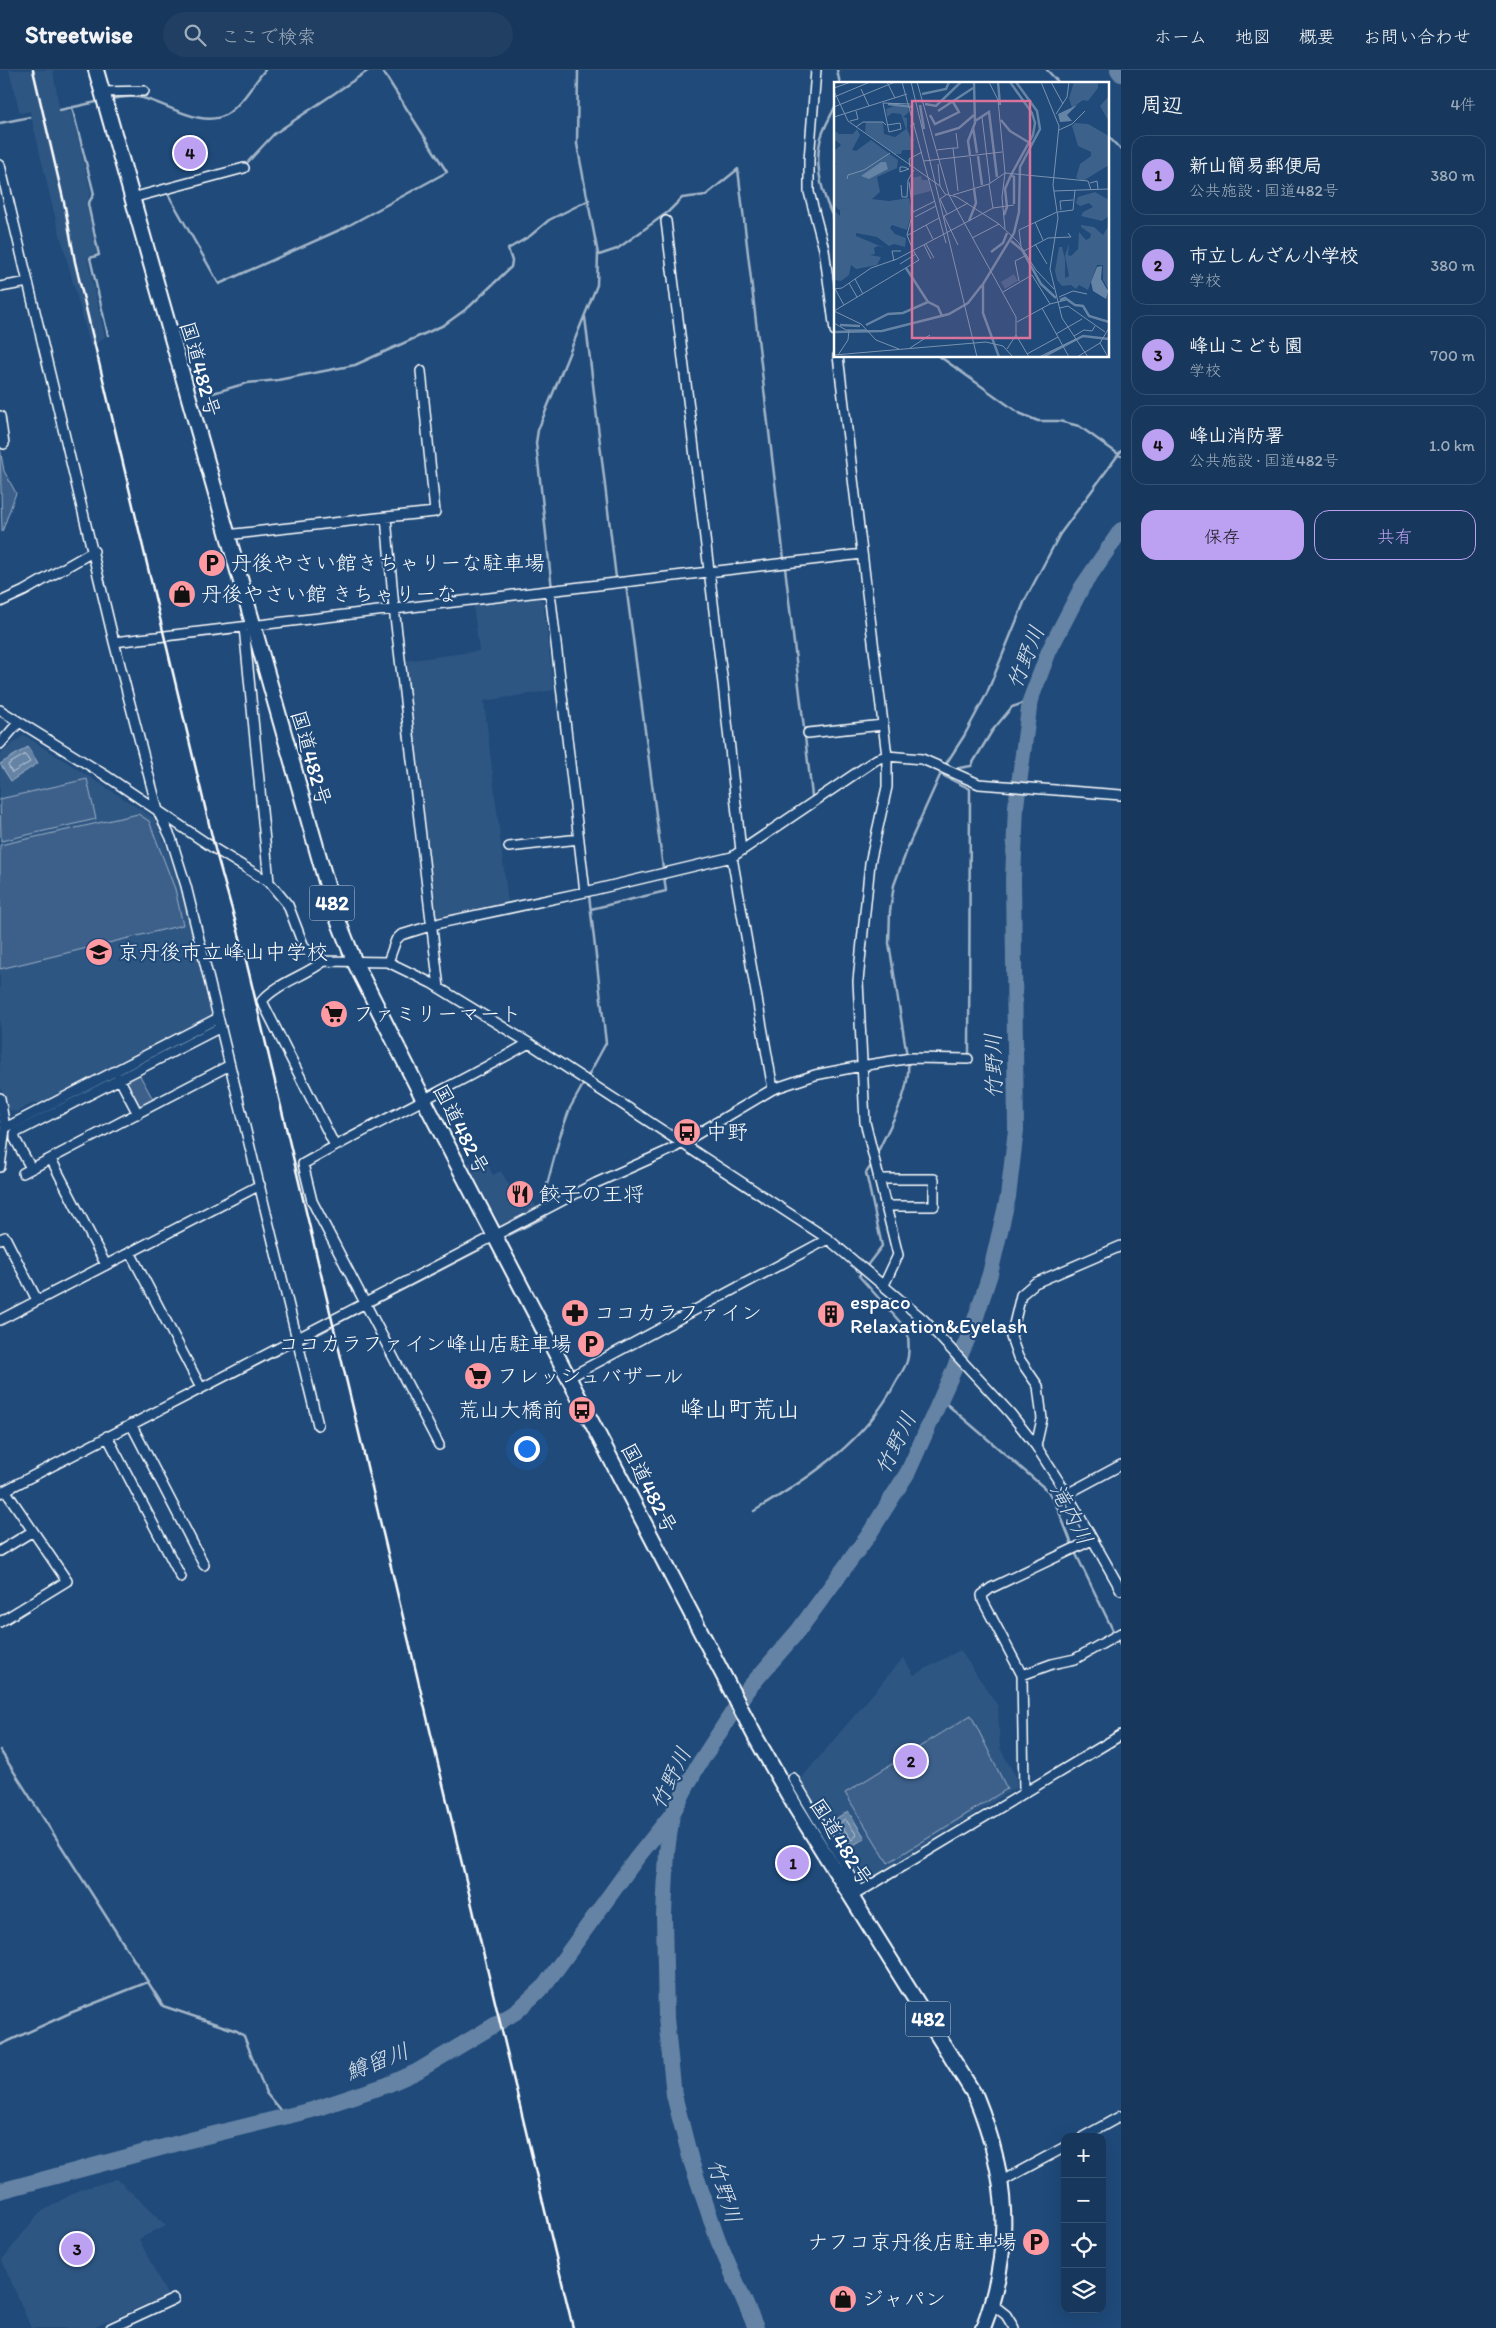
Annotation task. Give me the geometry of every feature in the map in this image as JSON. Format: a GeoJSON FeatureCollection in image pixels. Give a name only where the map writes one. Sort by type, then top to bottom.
{"type":"FeatureCollection","features":[{"type":"Feature","properties":{"kind":"highway","name":"国道482号"},"geometry":{"type":"LineString","coordinates":[[96,70],[226,535],[249,627],[334,910],[355,963],[424,1100],[756,1738],[796,1808],[855,1894],[976,2097],[990,2132],[1002,2181],[1005,2224],[1002,2256],[992,2304],[983,2328]]}},
{"type":"Feature","properties":{"kind":"street"},"geometry":{"type":"LineString","coordinates":[[816,70],[809,160],[809,192],[824,249],[834,324]]}},
{"type":"Feature","properties":{"kind":"street"},"geometry":{"type":"LineString","coordinates":[[102,92],[144,91]]}},
{"type":"Feature","properties":{"kind":"street"},"geometry":{"type":"LineString","coordinates":[[0,165],[94,551],[114,642],[158,811],[170,838],[186,886],[318,1425]]}},
{"type":"Feature","properties":{"kind":"street"},"geometry":{"type":"LineString","coordinates":[[132,198],[244,168]]}},
{"type":"Feature","properties":{"kind":"street"},"geometry":{"type":"LineString","coordinates":[[666,221],[741,851]]}},
{"type":"Feature","properties":{"kind":"street"},"geometry":{"type":"LineString","coordinates":[[0,287],[28,282]]}},
{"type":"Feature","properties":{"kind":"street"},"geometry":{"type":"LineString","coordinates":[[838,358],[888,756],[887,787],[870,863],[858,981],[865,1122],[898,1255],[884,1285]]}},
{"type":"Feature","properties":{"kind":"street"},"geometry":{"type":"LineString","coordinates":[[226,535],[435,512],[421,371]]}},
{"type":"Feature","properties":{"kind":"street"},"geometry":{"type":"LineString","coordinates":[[0,416],[4,444]]}},
{"type":"Feature","properties":{"kind":"street"},"geometry":{"type":"LineString","coordinates":[[386,518],[394,608],[439,988]]}},
{"type":"Feature","properties":{"kind":"street"},"geometry":{"type":"LineString","coordinates":[[0,602],[24,591],[94,551]]}},
{"type":"Feature","properties":{"kind":"street"},"geometry":{"type":"LineString","coordinates":[[114,642],[862,554]]}},
{"type":"Feature","properties":{"kind":"street"},"geometry":{"type":"LineString","coordinates":[[550,592],[586,892]]}},
{"type":"Feature","properties":{"kind":"street"},"geometry":{"type":"LineString","coordinates":[[249,627],[269,882]]}},
{"type":"Feature","properties":{"kind":"street"},"geometry":{"type":"LineString","coordinates":[[0,710],[269,882],[288,904],[304,947],[324,961],[355,963],[388,962],[439,988],[529,1043],[828,1239],[929,1325],[1010,1413],[1036,1446],[1068,1494],[1121,1590]]}},
{"type":"Feature","properties":{"kind":"street"},"geometry":{"type":"LineString","coordinates":[[0,744],[19,722]]}},
{"type":"Feature","properties":{"kind":"street"},"geometry":{"type":"LineString","coordinates":[[808,734],[883,725]]}},
{"type":"Feature","properties":{"kind":"street"},"geometry":{"type":"LineString","coordinates":[[388,962],[396,940],[402,935],[440,923],[586,892],[732,857],[877,759],[888,756],[922,759],[979,784],[1121,795]]}},
{"type":"Feature","properties":{"kind":"street"},"geometry":{"type":"LineString","coordinates":[[509,847],[579,839]]}},
{"type":"Feature","properties":{"kind":"street"},"geometry":{"type":"LineString","coordinates":[[732,857],[772,1089]]}},
{"type":"Feature","properties":{"kind":"street"},"geometry":{"type":"LineString","coordinates":[[324,961],[310,972],[268,994],[262,1002],[335,1146]]}},
{"type":"Feature","properties":{"kind":"street"},"geometry":{"type":"LineString","coordinates":[[31,1168],[14,1139],[15,1133],[219,1023]]}},
{"type":"Feature","properties":{"kind":"street"},"geometry":{"type":"LineString","coordinates":[[5,1128],[219,1023]]}},
{"type":"Feature","properties":{"kind":"street"},"geometry":{"type":"LineString","coordinates":[[439,1445],[312,1201],[303,1164],[458,1084],[529,1043]]}},
{"type":"Feature","properties":{"kind":"street"},"geometry":{"type":"LineString","coordinates":[[0,1622],[66,1581],[33,1531],[2,1491],[596,1183],[681,1143],[772,1089],[815,1075],[912,1058],[968,1059]]}},
{"type":"Feature","properties":{"kind":"street"},"geometry":{"type":"LineString","coordinates":[[23,1173],[230,1065]]}},
{"type":"Feature","properties":{"kind":"street"},"geometry":{"type":"LineString","coordinates":[[119,1078],[138,1114]]}},
{"type":"Feature","properties":{"kind":"street"},"geometry":{"type":"LineString","coordinates":[[0,1098],[5,1128],[0,1167]]}},
{"type":"Feature","properties":{"kind":"street"},"geometry":{"type":"LineString","coordinates":[[51,1159],[106,1265]]}},
{"type":"Feature","properties":{"kind":"street"},"geometry":{"type":"LineString","coordinates":[[878,1179],[934,1179],[934,1206],[885,1206]]}},
{"type":"Feature","properties":{"kind":"street"},"geometry":{"type":"LineString","coordinates":[[0,1320],[260,1185]]}},
{"type":"Feature","properties":{"kind":"street"},"geometry":{"type":"LineString","coordinates":[[0,1239],[6,1237],[37,1300]]}},
{"type":"Feature","properties":{"kind":"street"},"geometry":{"type":"LineString","coordinates":[[568,1378],[828,1239]]}},
{"type":"Feature","properties":{"kind":"street"},"geometry":{"type":"LineString","coordinates":[[1036,1446],[1042,1419],[1038,1386],[1018,1357],[1012,1337],[1021,1294],[1035,1283],[1121,1246]]}},
{"type":"Feature","properties":{"kind":"street"},"geometry":{"type":"LineString","coordinates":[[130,1252],[201,1388]]}},
{"type":"Feature","properties":{"kind":"street"},"geometry":{"type":"LineString","coordinates":[[131,1424],[204,1565]]}},
{"type":"Feature","properties":{"kind":"street"},"geometry":{"type":"LineString","coordinates":[[107,1436],[181,1577]]}},
{"type":"Feature","properties":{"kind":"street"},"geometry":{"type":"LineString","coordinates":[[1068,1494],[1121,1465]]}},
{"type":"Feature","properties":{"kind":"street"},"geometry":{"type":"LineString","coordinates":[[0,1551],[33,1531]]}},
{"type":"Feature","properties":{"kind":"street"},"geometry":{"type":"LineString","coordinates":[[1024,1792],[1022,1675],[982,1595],[991,1588],[1092,1540]]}},
{"type":"Feature","properties":{"kind":"street"},"geometry":{"type":"LineString","coordinates":[[1022,1675],[1075,1658],[1121,1633]]}},
{"type":"Feature","properties":{"kind":"street"},"geometry":{"type":"LineString","coordinates":[[794,1778],[855,1894],[1121,1735]]}},
{"type":"Feature","properties":{"kind":"street"},"geometry":{"type":"LineString","coordinates":[[1090,2133],[1121,2116]]}},
{"type":"Feature","properties":{"kind":"street"},"geometry":{"type":"LineString","coordinates":[[1002,2181],[1061,2149]]}},
{"type":"Feature","properties":{"kind":"street"},"geometry":{"type":"LineString","coordinates":[[111,2328],[174,2299]]}},
{"type":"Feature","properties":{"kind":"street"},"geometry":{"type":"LineString","coordinates":[[992,2304],[1006,2315],[1014,2328]]}},
{"type":"Feature","properties":{"kind":"shaded area"},"geometry":{"type":"Polygon","coordinates":[[[9,70],[53,70],[60,113],[71,111],[91,193],[86,203],[97,253],[87,257],[105,337],[91,348],[52,205],[30,111],[20,113],[9,70]]]}},
{"type":"Feature","properties":{"kind":"shaded area"},"geometry":{"type":"Polygon","coordinates":[[[0,448],[4,471],[16,493],[2,532],[0,448]]]}},
{"type":"Feature","properties":{"kind":"shaded area"},"geometry":{"type":"Polygon","coordinates":[[[538,597],[543,601],[554,690],[484,701],[508,904],[436,921],[405,661],[479,651],[473,604],[538,597]]]}},
{"type":"Feature","properties":{"kind":"shaded area","name":"京丹後市立峰山中学校"},"geometry":{"type":"Polygon","coordinates":[[[24,735],[154,818],[183,887],[212,1017],[41,1106],[35,1102],[16,1112],[7,1109],[0,1085],[0,754],[24,735]]]}},
{"type":"Feature","properties":{"kind":"shaded area"},"geometry":{"type":"Polygon","coordinates":[[[87,779],[96,819],[1,841],[0,799],[87,779]]]}},
{"type":"Feature","properties":{"kind":"shaded area"},"geometry":{"type":"Polygon","coordinates":[[[138,814],[149,821],[175,889],[183,925],[0,969],[0,845],[138,814]]]}},
{"type":"Feature","properties":{"kind":"shaded area"},"geometry":{"type":"Polygon","coordinates":[[[138,1072],[154,1101],[140,1110],[123,1080],[138,1072]]]}},
{"type":"Feature","properties":{"kind":"shaded area"},"geometry":{"type":"Polygon","coordinates":[[[483,1156],[493,1175],[501,1171],[509,1185],[521,1179],[538,1210],[502,1228],[468,1164],[483,1156]]]}},
{"type":"Feature","properties":{"kind":"shaded area"},"geometry":{"type":"Polygon","coordinates":[[[960,1650],[998,1706],[1000,1748],[1015,1775],[1017,1787],[861,1884],[799,1781],[903,1658],[914,1675],[960,1650]]]}},
{"type":"Feature","properties":{"kind":"shaded area"},"geometry":{"type":"Polygon","coordinates":[[[971,1715],[1007,1789],[888,1863],[845,1793],[971,1715]]]}},
{"type":"Feature","properties":{"kind":"shaded area"},"geometry":{"type":"Polygon","coordinates":[[[117,2179],[166,2225],[139,2239],[167,2295],[93,2328],[31,2328],[2,2260],[39,2213],[79,2190],[117,2179]]]}},
{"type":"Feature","properties":{"kind":"water"},"geometry":{"type":"Polygon","coordinates":[[[28,747],[38,763],[11,781],[0,764],[28,747]]]}},
{"type":"Feature","properties":{"kind":"water"},"geometry":{"type":"Polygon","coordinates":[[[848,1811],[865,1838],[849,1848],[832,1821],[848,1811]]]}},
{"type":"Feature","properties":{"kind":"waterway"},"geometry":{"type":"LineString","coordinates":[[109,100],[139,97],[196,117],[217,118],[227,114],[238,105],[265,70]]}},
{"type":"Feature","properties":{"kind":"waterway"},"geometry":{"type":"LineString","coordinates":[[245,165],[274,134],[369,70]]}},
{"type":"Feature","properties":{"kind":"waterway"},"geometry":{"type":"LineString","coordinates":[[168,194],[219,284],[344,228],[447,172],[382,70]]}},
{"type":"Feature","properties":{"kind":"waterway"},"geometry":{"type":"LineString","coordinates":[[552,589],[536,443],[538,430],[597,285],[598,254],[577,144],[578,70]]}},
{"type":"Feature","properties":{"kind":"waterway"},"geometry":{"type":"LineString","coordinates":[[837,70],[840,82]]}},
{"type":"Feature","properties":{"kind":"waterway"},"geometry":{"type":"LineString","coordinates":[[1047,70],[1058,82]]}},
{"type":"Feature","properties":{"kind":"waterway","name":"竹野川"},"geometry":{"type":"LineString","coordinates":[[1118,70],[1121,74]]}},
{"type":"Feature","properties":{"kind":"waterway"},"geometry":{"type":"LineString","coordinates":[[60,110],[101,101]]}},
{"type":"Feature","properties":{"kind":"waterway"},"geometry":{"type":"LineString","coordinates":[[72,107],[94,194],[88,204],[99,255],[90,258],[108,335]]}},
{"type":"Feature","properties":{"kind":"waterway"},"geometry":{"type":"LineString","coordinates":[[834,109],[824,129],[818,152],[821,183],[834,219]]}},
{"type":"Feature","properties":{"kind":"waterway"},"geometry":{"type":"LineString","coordinates":[[0,123],[30,117]]}},
{"type":"Feature","properties":{"kind":"waterway"},"geometry":{"type":"LineString","coordinates":[[1108,136],[1121,150]]}},
{"type":"Feature","properties":{"kind":"waterway"},"geometry":{"type":"LineString","coordinates":[[599,255],[617,249],[668,212],[682,198],[706,195],[738,169],[812,796]]}},
{"type":"Feature","properties":{"kind":"waterway"},"geometry":{"type":"LineString","coordinates":[[213,393],[247,383],[278,380],[355,365],[444,325],[469,307],[511,267],[512,261],[508,249],[530,236],[549,220],[589,200]]}},
{"type":"Feature","properties":{"kind":"waterway"},"geometry":{"type":"LineString","coordinates":[[585,317],[616,578],[619,580]]}},
{"type":"Feature","properties":{"kind":"waterway"},"geometry":{"type":"LineString","coordinates":[[942,358],[1019,413],[1038,421],[1059,421],[1079,426],[1121,456]]}},
{"type":"Feature","properties":{"kind":"waterway"},"geometry":{"type":"LineString","coordinates":[[944,767],[964,736],[987,693],[1025,600],[1060,534],[1121,451]]}},
{"type":"Feature","properties":{"kind":"waterway","name":"竹野川"},"geometry":{"type":"LineString","coordinates":[[756,2328],[718,2240],[691,2161],[674,2095],[666,2018],[664,1915],[667,1851],[672,1814],[697,1767],[747,1690],[798,1631],[868,1536],[908,1472],[972,1329],[990,1274],[1008,1197],[1016,1130],[1013,879],[1016,806],[1030,701],[1049,651],[1082,587],[1121,530]]}},
{"type":"Feature","properties":{"kind":"waterway"},"geometry":{"type":"LineString","coordinates":[[591,909],[666,891],[626,585]]}},
{"type":"Feature","properties":{"kind":"waterway"},"geometry":{"type":"LineString","coordinates":[[953,769],[971,766],[992,731],[1012,707],[1030,701]]}},
{"type":"Feature","properties":{"kind":"waterway"},"geometry":{"type":"LineString","coordinates":[[907,1056],[889,943],[890,911],[894,885],[910,842],[942,771]]}},
{"type":"Feature","properties":{"kind":"waterway"},"geometry":{"type":"LineString","coordinates":[[940,774],[970,789],[969,1055]]}},
{"type":"Feature","properties":{"kind":"waterway"},"geometry":{"type":"LineString","coordinates":[[587,1078],[606,1043],[589,895]]}},
{"type":"Feature","properties":{"kind":"waterway"},"geometry":{"type":"LineString","coordinates":[[876,1156],[903,1098],[908,1073],[908,1061]]}},
{"type":"Feature","properties":{"kind":"waterway"},"geometry":{"type":"LineString","coordinates":[[546,1207],[544,1196],[560,1136],[570,1108],[584,1083]]}},
{"type":"Feature","properties":{"kind":"waterway"},"geometry":{"type":"LineString","coordinates":[[754,1511],[816,1471],[853,1440],[884,1403],[906,1364],[908,1331],[859,1276],[882,1246],[866,1173],[873,1163]]}},
{"type":"Feature","properties":{"kind":"waterway"},"geometry":{"type":"LineString","coordinates":[[509,1235],[545,1217],[545,1212]]}},
{"type":"Feature","properties":{"kind":"waterway"},"geometry":{"type":"LineString","coordinates":[[338,1323],[483,1248]]}},
{"type":"Feature","properties":{"kind":"waterway"},"geometry":{"type":"LineString","coordinates":[[301,1343],[328,1329]]}},
{"type":"Feature","properties":{"kind":"waterway"},"geometry":{"type":"LineString","coordinates":[[136,1427],[296,1345]]}},
{"type":"Feature","properties":{"kind":"waterway","name":"滝内川"},"geometry":{"type":"LineString","coordinates":[[942,1400],[1048,1491],[1058,1509],[1073,1547]]}},
{"type":"Feature","properties":{"kind":"waterway"},"geometry":{"type":"LineString","coordinates":[[112,1440],[131,1430]]}},
{"type":"Feature","properties":{"kind":"waterway"},"geometry":{"type":"LineString","coordinates":[[10,1493],[107,1442]]}},
{"type":"Feature","properties":{"kind":"waterway","name":"滝内川"},"geometry":{"type":"LineString","coordinates":[[1075,1552],[1121,1647]]}},
{"type":"Feature","properties":{"kind":"waterway"},"geometry":{"type":"LineString","coordinates":[[0,1750],[148,1982]]}},
{"type":"Feature","properties":{"kind":"waterway","name":"鱒留川"},"geometry":{"type":"LineString","coordinates":[[0,2191],[190,2140],[312,2110],[387,2085],[416,2072],[516,2012],[545,1985],[636,1859],[672,1814]]}},
{"type":"Feature","properties":{"kind":"waterway"},"geometry":{"type":"LineString","coordinates":[[0,2045],[70,2013],[148,1982],[163,2006],[237,2031],[244,2036],[266,2093],[285,2116]]}},
{"type":"Feature","properties":{"kind":"railway"},"geometry":{"type":"LineString","coordinates":[[33,70],[65,207],[75,262],[215,849],[244,952],[573,2328]]}},
{"type":"Feature","properties":{"kind":"place","name":"峰山消防署"},"geometry":{"type":"Point","coordinates":[190,153]}},
{"type":"Feature","properties":{"kind":"place","name":"丹後やさい館きちゃりーな駐車場"},"geometry":{"type":"Point","coordinates":[212,563]}},
{"type":"Feature","properties":{"kind":"place","name":"丹後やさい館 きちゃりーな"},"geometry":{"type":"Point","coordinates":[182,594]}},
{"type":"Feature","properties":{"kind":"place","name":"京丹後市立峰山中学校"},"geometry":{"type":"Point","coordinates":[99,952]}},
{"type":"Feature","properties":{"kind":"place","name":"ファミリーマート"},"geometry":{"type":"Point","coordinates":[334,1014]}},
{"type":"Feature","properties":{"kind":"place","name":"中野"},"geometry":{"type":"Point","coordinates":[687,1132]}},
{"type":"Feature","properties":{"kind":"place","name":"餃子の王将"},"geometry":{"type":"Point","coordinates":[520,1194]}},
{"type":"Feature","properties":{"kind":"place","name":"ココカラファイン"},"geometry":{"type":"Point","coordinates":[575,1313]}},
{"type":"Feature","properties":{"kind":"place","name":"espaco Relaxation&Eyelash"},"geometry":{"type":"Point","coordinates":[831,1314]}},
{"type":"Feature","properties":{"kind":"place","name":"ココカラファイン峰山店駐車場"},"geometry":{"type":"Point","coordinates":[591,1344]}},
{"type":"Feature","properties":{"kind":"place","name":"フレッシュバザール"},"geometry":{"type":"Point","coordinates":[478,1376]}},
{"type":"Feature","properties":{"kind":"place","name":"荒山大橋前"},"geometry":{"type":"Point","coordinates":[582,1410]}},
{"type":"Feature","properties":{"kind":"place","name":"市立しんざん小学校"},"geometry":{"type":"Point","coordinates":[911,1761]}},
{"type":"Feature","properties":{"kind":"place","name":"新山簡易郵便局"},"geometry":{"type":"Point","coordinates":[793,1863]}},
{"type":"Feature","properties":{"kind":"place","name":"ナフコ京丹後店駐車場"},"geometry":{"type":"Point","coordinates":[1036,2242]}},
{"type":"Feature","properties":{"kind":"place","name":"峰山こども園"},"geometry":{"type":"Point","coordinates":[77,2249]}},
{"type":"Feature","properties":{"kind":"place","name":"ジャパン"},"geometry":{"type":"Point","coordinates":[843,2299]}},
{"type":"Feature","properties":{"kind":"district","name":"峰山町荒山"},"geometry":{"type":"Point","coordinates":[740,1409]}}]}
